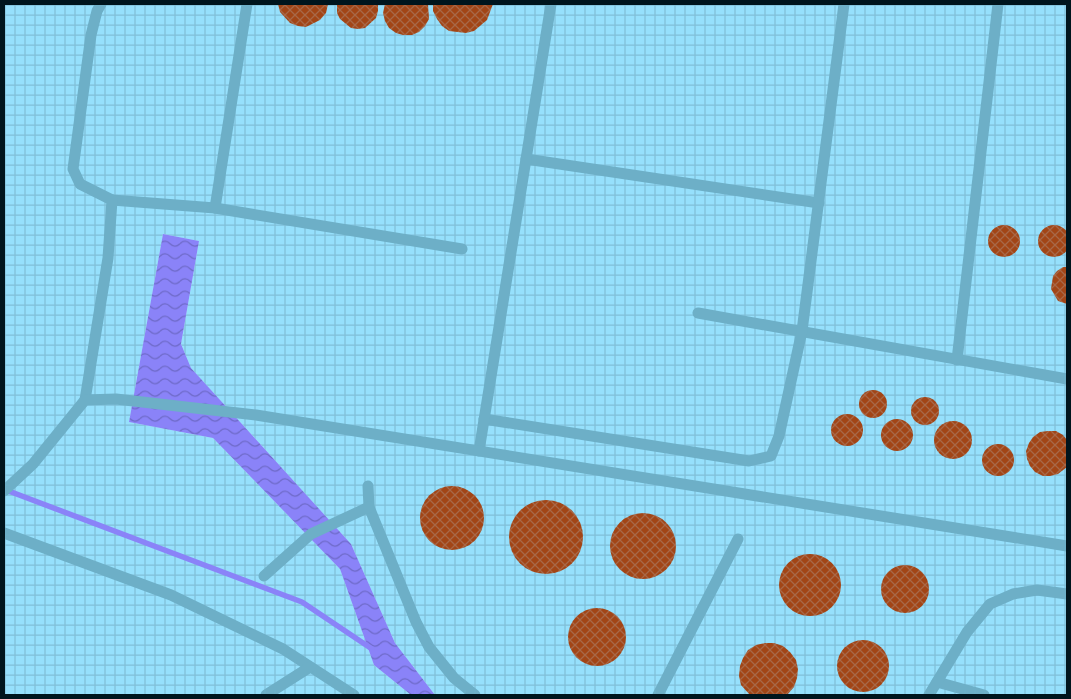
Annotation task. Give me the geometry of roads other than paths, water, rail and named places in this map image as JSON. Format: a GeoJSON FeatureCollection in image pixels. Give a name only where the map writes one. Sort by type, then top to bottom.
{"type":"FeatureCollection","features":[{"type":"Feature","properties":{"kind":"lane"},"geometry":{"type":"LineString","coordinates":[[101,4],[97,11],[91,35],[73,169],[80,184],[112,200],[215,208],[462,249]]}},
{"type":"Feature","properties":{"kind":"lane"},"geometry":{"type":"LineString","coordinates":[[215,208],[247,4]]}},
{"type":"Feature","properties":{"kind":"lane"},"geometry":{"type":"LineString","coordinates":[[479,451],[550,4]]}},
{"type":"Feature","properties":{"kind":"lane"},"geometry":{"type":"LineString","coordinates":[[484,419],[749,461],[771,456],[779,436],[802,331],[844,4]]}},
{"type":"Feature","properties":{"kind":"lane"},"geometry":{"type":"LineString","coordinates":[[958,360],[998,4]]}},
{"type":"Feature","properties":{"kind":"lane"},"geometry":{"type":"LineString","coordinates":[[526,159],[818,203]]}},
{"type":"Feature","properties":{"kind":"lane"},"geometry":{"type":"LineString","coordinates":[[4,490],[34,464],[85,400],[108,258],[112,200]]}},
{"type":"Feature","properties":{"kind":"lane"},"geometry":{"type":"LineString","coordinates":[[698,313],[1067,379]]}},
{"type":"Feature","properties":{"kind":"lane"},"geometry":{"type":"LineString","coordinates":[[85,400],[116,399],[256,415],[1067,546]]}},
{"type":"Feature","properties":{"kind":"lane"},"geometry":{"type":"LineString","coordinates":[[368,486],[368,507],[416,622],[429,646],[454,678],[475,695]]}},
{"type":"Feature","properties":{"kind":"lane"},"geometry":{"type":"LineString","coordinates":[[264,576],[311,534],[368,507]]}},
{"type":"Feature","properties":{"kind":"lane"},"geometry":{"type":"LineString","coordinates":[[4,533],[171,595],[283,649],[354,695]]}},
{"type":"Feature","properties":{"kind":"lane"},"geometry":{"type":"LineString","coordinates":[[658,695],[738,539]]}},
{"type":"Feature","properties":{"kind":"lane"},"geometry":{"type":"LineString","coordinates":[[929,695],[967,632],[990,604],[1012,594],[1037,590],[1067,594]]}},
{"type":"Feature","properties":{"kind":"lane"},"geometry":{"type":"LineString","coordinates":[[266,695],[310,667]]}},
{"type":"Feature","properties":{"kind":"lane"},"geometry":{"type":"LineString","coordinates":[[937,682],[984,695]]}},
{"type":"Feature","properties":{"kind":"water"},"geometry":{"type":"Polygon","coordinates":[[[163,234],[199,241],[181,344],[191,368],[351,544],[395,643],[435,695],[411,695],[374,665],[340,569],[213,438],[129,422],[163,234]]]}},
{"type":"Feature","properties":{"kind":"waterway"},"geometry":{"type":"LineString","coordinates":[[6,490],[302,602],[372,649]]}}]}
